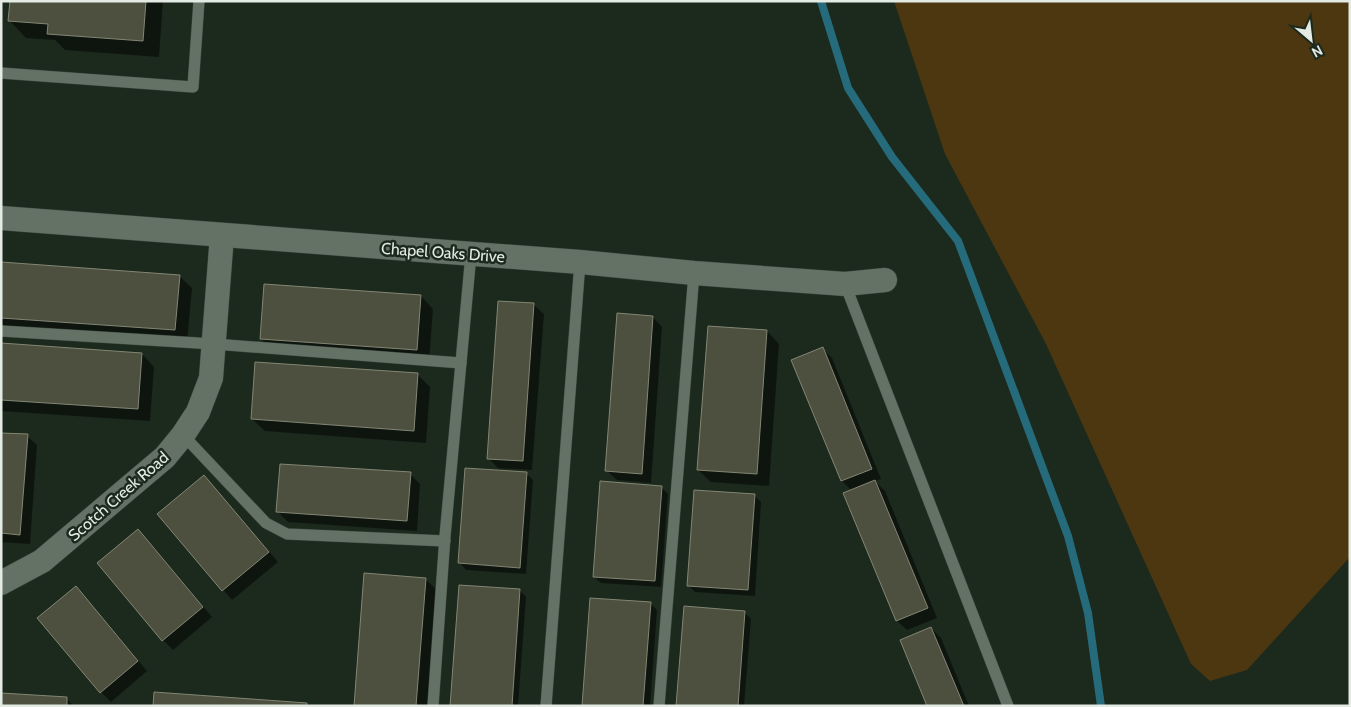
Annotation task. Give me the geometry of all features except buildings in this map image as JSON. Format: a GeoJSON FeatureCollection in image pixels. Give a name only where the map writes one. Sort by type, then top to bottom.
{"type":"FeatureCollection","features":[{"type":"Feature","properties":{"kind":"street","name":"Chapel Oaks Drive"},"geometry":{"type":"LineString","coordinates":[[1,218],[844,284],[885,280]]}},
{"type":"Feature","properties":{"kind":"street","name":"Scotch Creek Road"},"geometry":{"type":"LineString","coordinates":[[1,584],[42,561],[166,457],[198,412],[210,378],[222,235]]}},
{"type":"Feature","properties":{"kind":"lane"},"geometry":{"type":"LineString","coordinates":[[1,73],[193,87],[199,1]]}},
{"type":"Feature","properties":{"kind":"lane"},"geometry":{"type":"LineString","coordinates":[[433,706],[445,541],[471,254]]}},
{"type":"Feature","properties":{"kind":"lane"},"geometry":{"type":"LineString","coordinates":[[546,706],[580,262]]}},
{"type":"Feature","properties":{"kind":"lane"},"geometry":{"type":"LineString","coordinates":[[659,706],[694,273]]}},
{"type":"Feature","properties":{"kind":"lane"},"geometry":{"type":"LineString","coordinates":[[844,284],[1008,706]]}},
{"type":"Feature","properties":{"kind":"lane"},"geometry":{"type":"LineString","coordinates":[[1,331],[214,344],[461,363]]}},
{"type":"Feature","properties":{"kind":"lane"},"geometry":{"type":"LineString","coordinates":[[183,435],[266,524],[287,534],[445,541]]}},
{"type":"Feature","properties":{"kind":"shaded area"},"geometry":{"type":"Polygon","coordinates":[[[894,1],[1350,1],[1350,557],[1247,670],[1210,681],[1191,664],[1046,344],[945,154],[894,1]]]}},
{"type":"Feature","properties":{"kind":"waterway"},"geometry":{"type":"LineString","coordinates":[[821,1],[848,88],[892,157],[958,241],[1068,536],[1088,613],[1101,706]]}}]}
